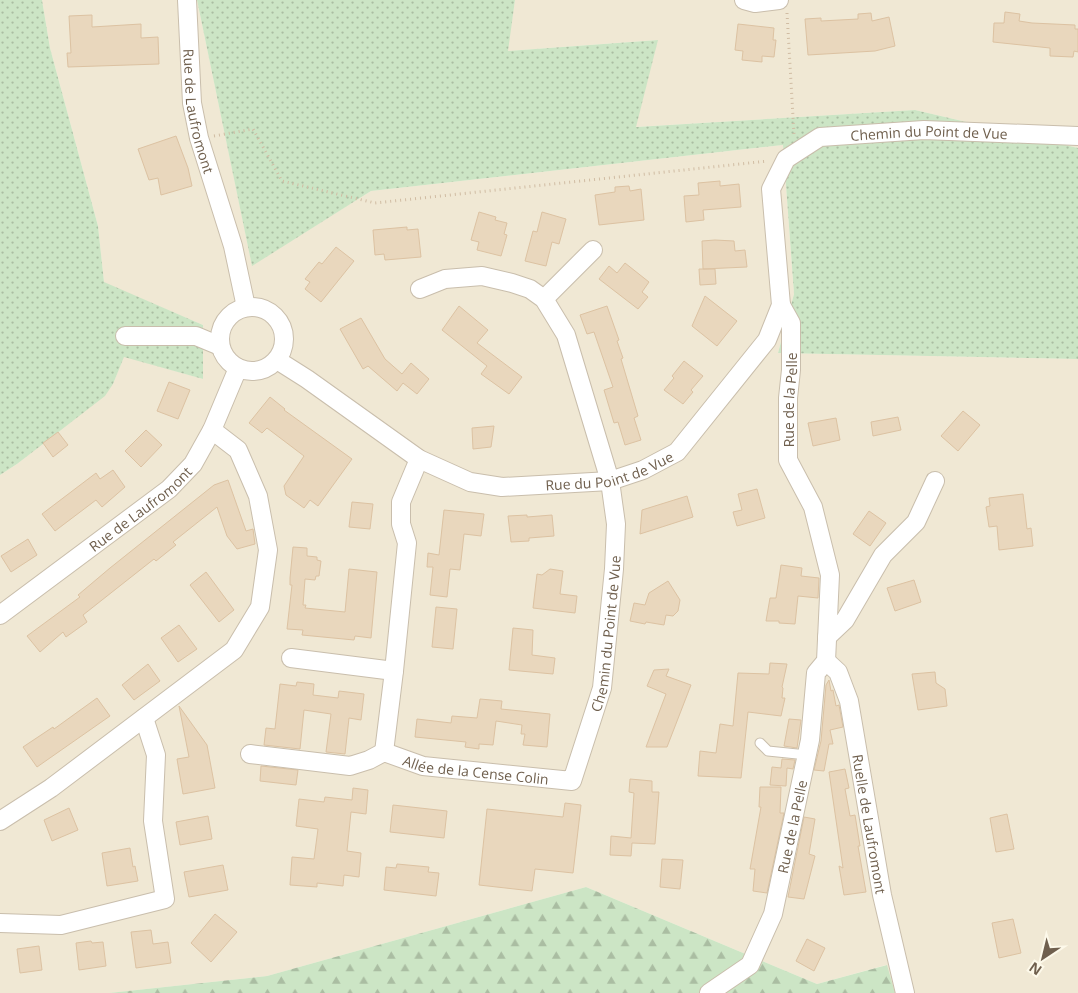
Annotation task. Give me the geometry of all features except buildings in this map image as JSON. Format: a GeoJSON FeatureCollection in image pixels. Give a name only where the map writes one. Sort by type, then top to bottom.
{"type":"FeatureCollection","features":[{"type":"Feature","properties":{"kind":"street","name":"Rue de Laufromont"},"geometry":{"type":"LineString","coordinates":[[187,0],[192,103],[199,138],[232,246],[246,307]]}},
{"type":"Feature","properties":{"kind":"street"},"geometry":{"type":"LineString","coordinates":[[744,0],[755,3],[783,5]]}},
{"type":"Feature","properties":{"kind":"street","name":"Chemin du Point de Vue"},"geometry":{"type":"LineString","coordinates":[[791,156],[820,137],[924,130],[1078,136]]}},
{"type":"Feature","properties":{"kind":"street","name":"Rue du Point de Vue"},"geometry":{"type":"LineString","coordinates":[[277,360],[307,379],[419,459],[470,482],[502,487],[610,481],[643,470],[677,452],[768,340],[781,305],[772,189],[791,156]]}},
{"type":"Feature","properties":{"kind":"street"},"geometry":{"type":"LineString","coordinates":[[420,289],[445,279],[482,276],[530,289],[544,299],[593,250]]}},
{"type":"Feature","properties":{"kind":"street","name":"Chemin du Point de Vue"},"geometry":{"type":"LineString","coordinates":[[544,299],[566,335],[610,481],[616,524],[614,569],[602,688],[572,781]]}},
{"type":"Feature","properties":{"kind":"street","name":"Rue de la Pelle"},"geometry":{"type":"LineString","coordinates":[[709,993],[750,965],[773,914],[810,740],[816,673],[826,661],[830,575],[813,507],[788,460],[791,323],[781,305]]}},
{"type":"Feature","properties":{"kind":"street"},"geometry":{"type":"LineString","coordinates":[[246,307],[264,309],[274,316],[281,325],[284,336],[282,350],[277,360],[268,367],[257,371],[246,371],[229,362],[220,346],[220,335],[225,321],[232,313],[246,307]]}},
{"type":"Feature","properties":{"kind":"street"},"geometry":{"type":"LineString","coordinates":[[125,336],[196,336],[220,346]]}},
{"type":"Feature","properties":{"kind":"street","name":"Rue de Laufromont"},"geometry":{"type":"LineString","coordinates":[[0,615],[169,489],[193,464],[212,430],[238,368]]}},
{"type":"Feature","properties":{"kind":"street"},"geometry":{"type":"LineString","coordinates":[[0,821],[51,788],[234,650],[260,607],[268,550],[258,496],[238,450],[212,430]]}},
{"type":"Feature","properties":{"kind":"street"},"geometry":{"type":"LineString","coordinates":[[250,754],[350,766],[369,760],[384,752],[407,543],[401,524],[401,502],[419,459]]}},
{"type":"Feature","properties":{"kind":"street"},"geometry":{"type":"LineString","coordinates":[[827,637],[845,620],[882,555],[916,522],[934,481]]}},
{"type":"Feature","properties":{"kind":"street"},"geometry":{"type":"LineString","coordinates":[[291,658],[394,671]]}},
{"type":"Feature","properties":{"kind":"street","name":"Ruelle de Laufromont"},"geometry":{"type":"LineString","coordinates":[[826,661],[838,672],[849,701],[882,894],[905,993]]}},
{"type":"Feature","properties":{"kind":"street"},"geometry":{"type":"LineString","coordinates":[[0,923],[61,925],[165,899],[152,822],[156,755],[144,718]]}},
{"type":"Feature","properties":{"kind":"street","name":"Allée de la Cense Colin"},"geometry":{"type":"LineString","coordinates":[[384,752],[422,766],[572,781]]}},
{"type":"Feature","properties":{"kind":"lane"},"geometry":{"type":"LineString","coordinates":[[760,743],[768,751],[807,755]]}},
{"type":"Feature","properties":{"kind":"path"},"geometry":{"type":"LineString","coordinates":[[199,138],[253,130],[282,181],[376,203],[791,156],[793,128],[783,5]]}},
{"type":"Feature","properties":{"kind":"shaded area"},"geometry":{"type":"Polygon","coordinates":[[[42,0],[197,0],[252,265],[371,191],[783,145],[794,294],[778,353],[1078,359],[1078,993],[887,993],[886,965],[817,984],[586,887],[267,976],[109,993],[0,993],[0,475],[17,464],[113,384],[124,356],[203,379],[203,325],[104,283],[98,226],[50,48],[42,0]]]}},
{"type":"Feature","properties":{"kind":"shaded area"},"geometry":{"type":"Polygon","coordinates":[[[515,0],[1078,0],[1078,148],[915,110],[635,127],[657,40],[507,51],[515,0]]]}},
{"type":"Feature","properties":{"kind":"green space"},"geometry":{"type":"Polygon","coordinates":[[[0,0],[42,0],[50,48],[98,226],[104,282],[203,325],[203,379],[124,357],[113,384],[105,396],[0,475],[0,0]]]}},
{"type":"Feature","properties":{"kind":"green space"},"geometry":{"type":"Polygon","coordinates":[[[197,0],[515,0],[508,51],[658,40],[636,127],[915,110],[1078,148],[1078,359],[778,353],[794,294],[783,145],[371,191],[252,266],[197,0]]]}},
{"type":"Feature","properties":{"kind":"green space"},"geometry":{"type":"Polygon","coordinates":[[[586,887],[817,984],[887,965],[895,993],[109,993],[267,976],[586,887]]]}}]}
